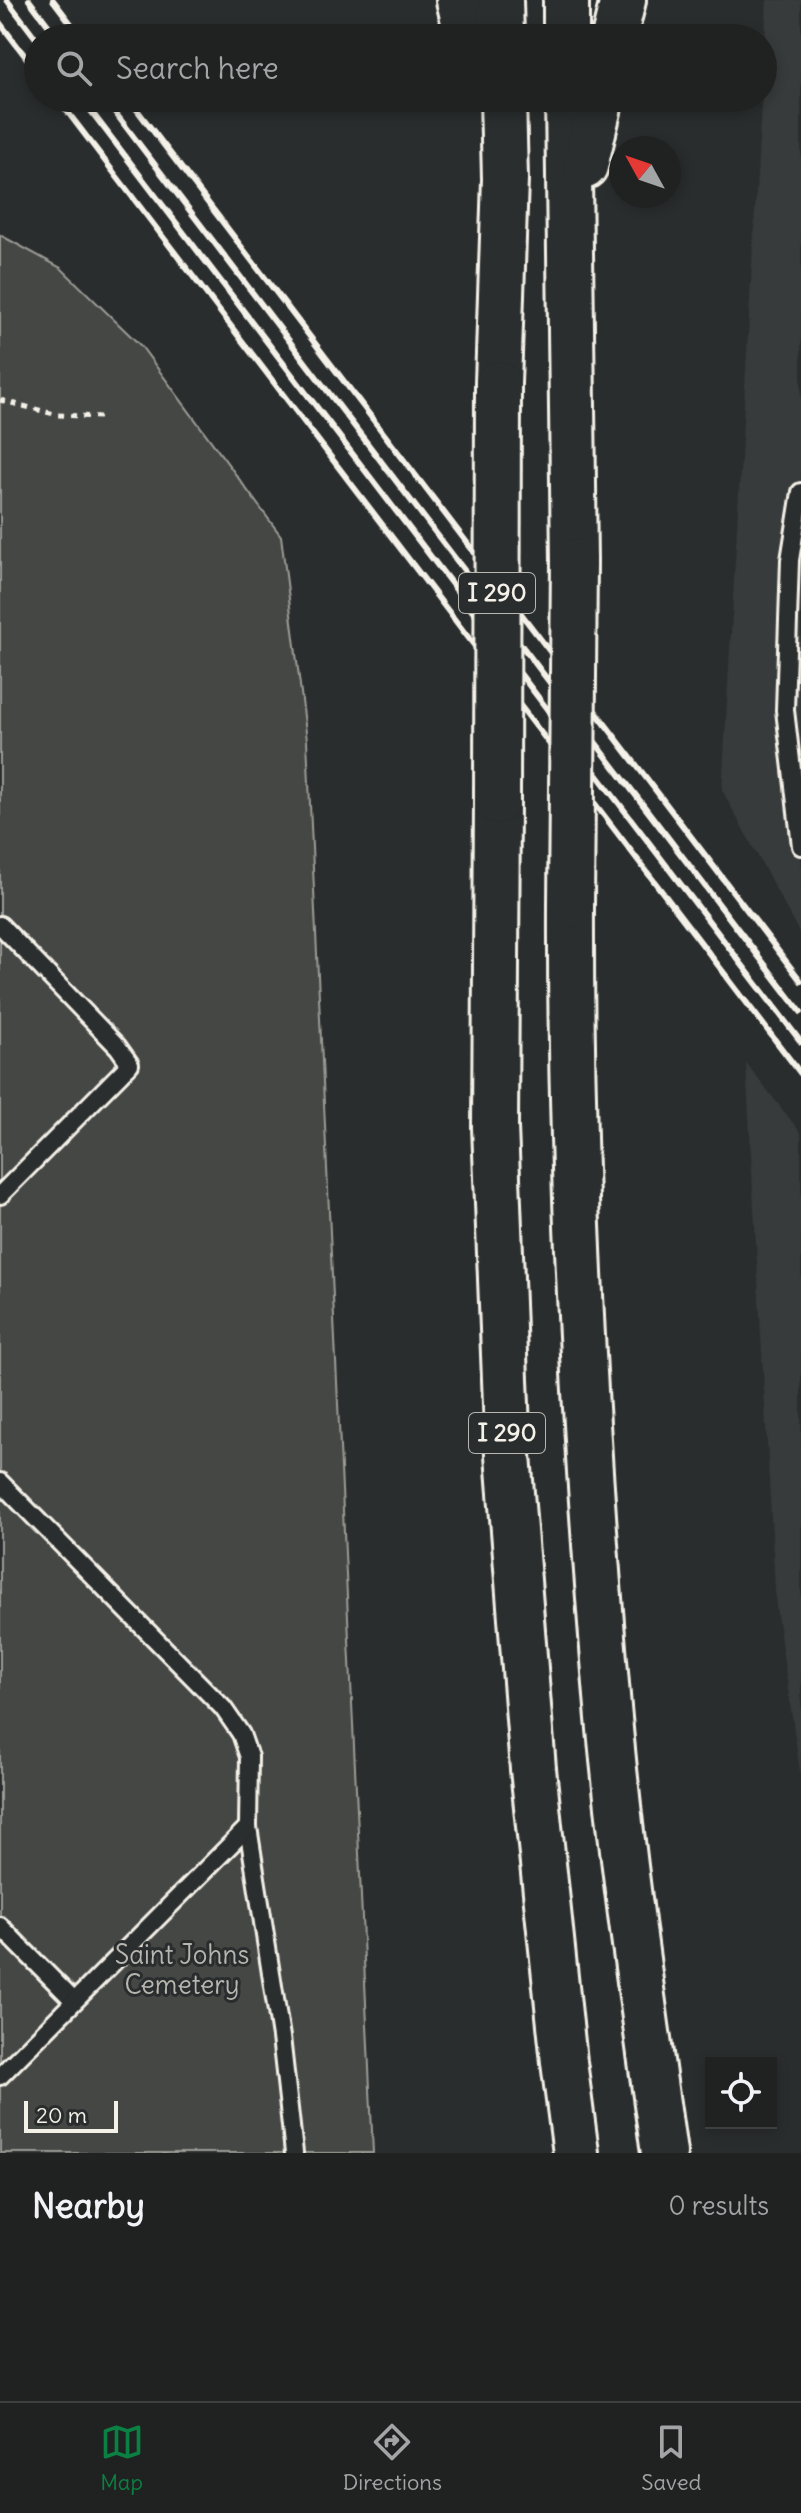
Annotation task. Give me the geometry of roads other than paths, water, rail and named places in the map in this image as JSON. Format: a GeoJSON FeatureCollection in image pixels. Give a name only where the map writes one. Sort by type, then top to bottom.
{"type":"FeatureCollection","features":[{"type":"Feature","properties":{"kind":"highway"},"geometry":{"type":"LineString","coordinates":[[459,0],[465,24]]}},
{"type":"Feature","properties":{"kind":"highway"},"geometry":{"type":"LineString","coordinates":[[500,0],[501,24]]}},
{"type":"Feature","properties":{"kind":"highway"},"geometry":{"type":"LineString","coordinates":[[566,0],[566,24]]}},
{"type":"Feature","properties":{"kind":"highway"},"geometry":{"type":"LineString","coordinates":[[617,24],[623,0]]}},
{"type":"Feature","properties":{"kind":"highway"},"geometry":{"type":"LineString","coordinates":[[488,112],[505,179]]}},
{"type":"Feature","properties":{"kind":"highway","name":"I 290"},"geometry":{"type":"LineString","coordinates":[[503,112],[505,179],[498,383],[495,1127],[508,1455],[533,1769],[576,2153]]}},
{"type":"Feature","properties":{"kind":"highway","name":"I 290"},"geometry":{"type":"LineString","coordinates":[[568,112],[574,561],[570,1037],[588,1448],[606,1687],[664,2153]]}},
{"type":"Feature","properties":{"kind":"highway"},"geometry":{"type":"LineString","coordinates":[[570,235],[598,112]]}},
{"type":"Feature","properties":{"kind":"highway"},"geometry":{"type":"LineString","coordinates":[[564,2062],[567,2153]]}},
{"type":"Feature","properties":{"kind":"lane"},"geometry":{"type":"LineString","coordinates":[[801,492],[790,560],[785,710],[801,846]]}},
{"type":"Feature","properties":{"kind":"lane"},"geometry":{"type":"LineString","coordinates":[[0,925],[118,1047],[130,1064],[0,1195]]}},
{"type":"Feature","properties":{"kind":"lane"},"geometry":{"type":"LineString","coordinates":[[0,1482],[223,1708],[241,1734],[249,1757],[248,1827],[281,2037],[294,2153]]}},
{"type":"Feature","properties":{"kind":"lane"},"geometry":{"type":"LineString","coordinates":[[0,2076],[248,1827]]}},
{"type":"Feature","properties":{"kind":"lane"},"geometry":{"type":"LineString","coordinates":[[0,1926],[73,2000]]}},
{"type":"Feature","properties":{"kind":"railway"},"geometry":{"type":"LineString","coordinates":[[7,0],[25,24]]}},
{"type":"Feature","properties":{"kind":"railway"},"geometry":{"type":"LineString","coordinates":[[29,0],[47,24]]}},
{"type":"Feature","properties":{"kind":"railway"},"geometry":{"type":"LineString","coordinates":[[53,0],[71,24]]}},
{"type":"Feature","properties":{"kind":"railway"},"geometry":{"type":"LineString","coordinates":[[0,23],[24,55]]}},
{"type":"Feature","properties":{"kind":"railway"},"geometry":{"type":"LineString","coordinates":[[68,112],[801,1074]]}},
{"type":"Feature","properties":{"kind":"railway"},"geometry":{"type":"LineString","coordinates":[[92,112],[801,1042]]}},
{"type":"Feature","properties":{"kind":"railway"},"geometry":{"type":"LineString","coordinates":[[115,112],[801,1012]]}},
{"type":"Feature","properties":{"kind":"railway"},"geometry":{"type":"LineString","coordinates":[[139,112],[801,981]]}},
{"type":"Feature","properties":{"kind":"park label","name":"Saint Johns Cemetery"},"geometry":{"type":"Point","coordinates":[182,1970]}}]}
